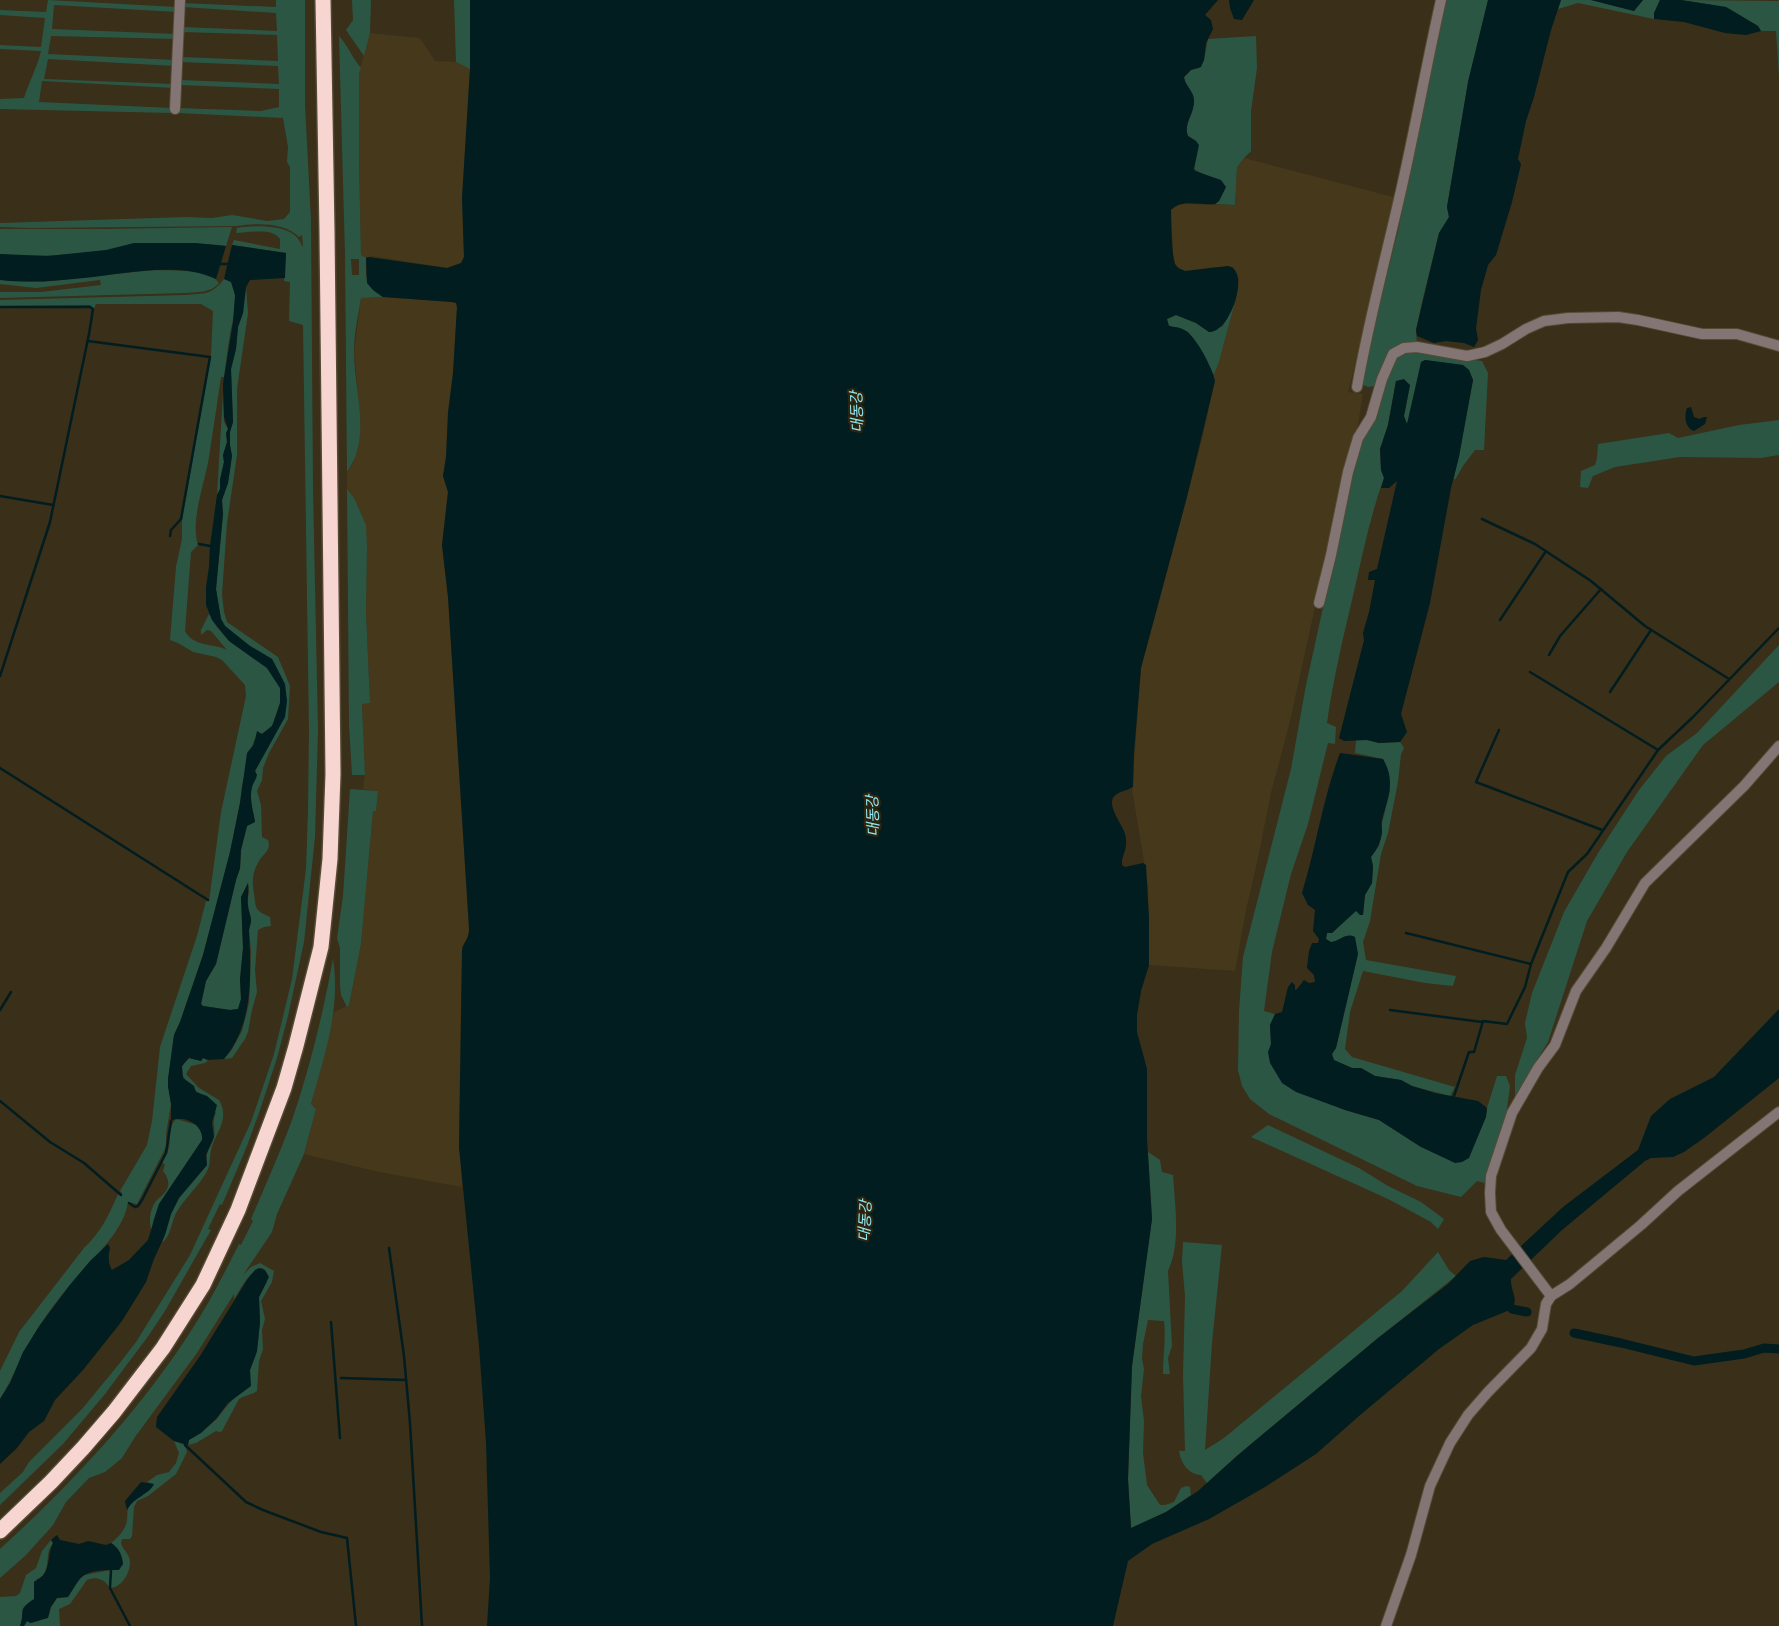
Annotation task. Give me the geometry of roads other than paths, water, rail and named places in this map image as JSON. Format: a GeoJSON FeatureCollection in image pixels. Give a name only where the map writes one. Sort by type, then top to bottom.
{"type":"FeatureCollection","features":[{"type":"Feature","properties":{"kind":"highway"},"geometry":{"type":"LineString","coordinates":[[0,1531],[51,1482],[114,1412],[163,1348],[203,1285],[238,1210],[271,1124],[296,1046],[321,947],[330,859],[333,774],[323,0]]}},
{"type":"Feature","properties":{"kind":"street"},"geometry":{"type":"LineString","coordinates":[[176,109],[180,0]]}},
{"type":"Feature","properties":{"kind":"street"},"geometry":{"type":"LineString","coordinates":[[1357,387],[1366,336],[1414,135],[1441,0]]}},
{"type":"Feature","properties":{"kind":"street"},"geometry":{"type":"LineString","coordinates":[[1319,604],[1348,472],[1358,438],[1371,417],[1382,379],[1392,354],[1404,348],[1417,347],[1467,356],[1485,352],[1544,321],[1608,317],[1638,320],[1702,334],[1737,334],[1779,346]]}},
{"type":"Feature","properties":{"kind":"street"},"geometry":{"type":"LineString","coordinates":[[1551,1296],[1495,1221],[1491,1212],[1490,1193],[1492,1176],[1512,1113],[1538,1068],[1555,1045],[1576,991],[1606,948],[1645,883],[1744,786],[1779,746]]}},
{"type":"Feature","properties":{"kind":"street"},"geometry":{"type":"LineString","coordinates":[[1386,1626],[1411,1555],[1430,1486],[1450,1443],[1468,1415],[1531,1348],[1542,1329],[1546,1304],[1551,1296],[1570,1284],[1642,1225],[1678,1192],[1778,1117]]}},
{"type":"Feature","properties":{"kind":"water","name":"대동강"},"geometry":{"type":"Polygon","coordinates":[[[470,0],[1218,0],[1205,15],[1211,20],[1213,29],[1206,43],[1204,60],[1201,67],[1191,70],[1184,77],[1194,100],[1187,127],[1188,136],[1199,145],[1194,169],[1221,180],[1226,187],[1219,201],[1215,204],[1186,203],[1176,206],[1171,210],[1172,246],[1175,264],[1178,267],[1185,271],[1228,266],[1235,270],[1238,278],[1238,288],[1231,312],[1217,330],[1209,332],[1196,323],[1176,315],[1167,319],[1169,326],[1182,329],[1193,338],[1207,361],[1215,381],[1187,497],[1141,668],[1133,787],[1117,794],[1112,802],[1126,839],[1122,865],[1125,867],[1143,863],[1146,865],[1149,918],[1149,965],[1141,991],[1137,1015],[1137,1032],[1147,1069],[1147,1139],[1152,1219],[1132,1366],[1128,1479],[1131,1528],[1166,1512],[1198,1491],[1238,1455],[1378,1338],[1448,1284],[1470,1261],[1484,1257],[1506,1260],[1563,1207],[1638,1150],[1651,1116],[1670,1099],[1714,1077],[1779,1009],[1779,1078],[1684,1152],[1673,1157],[1651,1158],[1645,1161],[1562,1230],[1511,1279],[1515,1301],[1512,1309],[1473,1325],[1439,1349],[1316,1454],[1265,1487],[1209,1519],[1152,1544],[1128,1561],[1113,1626],[487,1626],[490,1578],[486,1442],[479,1346],[459,1148],[462,952],[469,928],[448,597],[442,545],[448,492],[443,476],[457,307],[456,303],[452,302],[383,297],[367,283],[366,258],[447,268],[461,263],[464,257],[462,198],[470,69],[470,0]]]}},
{"type":"Feature","properties":{"kind":"water"},"geometry":{"type":"Polygon","coordinates":[[[1229,0],[1254,0],[1242,20],[1234,19],[1229,0]]]}},
{"type":"Feature","properties":{"kind":"water"},"geometry":{"type":"Polygon","coordinates":[[[1488,0],[1561,0],[1526,121],[1518,159],[1521,164],[1512,202],[1496,255],[1488,265],[1481,290],[1476,328],[1478,340],[1474,347],[1464,343],[1446,341],[1434,343],[1417,336],[1416,330],[1439,233],[1449,217],[1447,207],[1468,82],[1488,0]]]}},
{"type":"Feature","properties":{"kind":"water"},"geometry":{"type":"Polygon","coordinates":[[[1591,0],[1643,0],[1634,11],[1591,0]]]}},
{"type":"Feature","properties":{"kind":"water"},"geometry":{"type":"Polygon","coordinates":[[[1660,0],[1681,0],[1726,7],[1758,26],[1761,31],[1746,35],[1725,33],[1684,22],[1654,19],[1654,13],[1660,0]]]}},
{"type":"Feature","properties":{"kind":"water"},"geometry":{"type":"Polygon","coordinates":[[[134,243],[196,243],[226,246],[216,279],[185,271],[151,270],[52,281],[0,280],[0,254],[48,256],[106,250],[134,243]]]}},
{"type":"Feature","properties":{"kind":"water"},"geometry":{"type":"Polygon","coordinates":[[[232,245],[286,253],[285,278],[250,280],[246,287],[243,313],[238,327],[236,349],[231,369],[233,422],[230,432],[230,445],[232,456],[228,483],[222,500],[223,514],[216,589],[221,619],[225,626],[250,646],[272,659],[285,684],[287,701],[285,717],[255,771],[257,775],[252,787],[251,796],[255,822],[247,826],[241,850],[240,868],[216,964],[206,981],[201,1004],[203,1006],[230,1010],[238,1009],[241,999],[240,979],[243,948],[241,897],[248,883],[248,909],[251,920],[249,931],[250,982],[246,1015],[234,1045],[224,1059],[208,1060],[203,1058],[201,1061],[189,1058],[182,1066],[183,1078],[194,1086],[196,1092],[207,1096],[217,1105],[212,1123],[214,1137],[206,1155],[207,1165],[179,1198],[171,1214],[165,1235],[146,1282],[122,1321],[83,1370],[55,1400],[44,1421],[29,1432],[17,1448],[0,1464],[0,1399],[10,1383],[23,1352],[69,1286],[90,1261],[108,1244],[110,1248],[109,1262],[112,1270],[129,1260],[148,1240],[159,1204],[202,1140],[200,1130],[192,1122],[181,1119],[171,1121],[168,1079],[174,1035],[203,955],[230,852],[240,803],[247,753],[254,744],[257,731],[262,734],[272,726],[280,703],[280,688],[267,668],[229,641],[212,620],[206,605],[210,546],[228,429],[224,417],[223,384],[233,322],[235,295],[231,282],[224,279],[232,245]]]}},
{"type":"Feature","properties":{"kind":"water"},"geometry":{"type":"Polygon","coordinates":[[[1425,360],[1463,365],[1469,370],[1473,380],[1430,603],[1401,714],[1407,732],[1400,742],[1344,741],[1339,738],[1364,640],[1363,633],[1375,580],[1368,580],[1369,572],[1377,569],[1397,481],[1389,488],[1381,488],[1384,478],[1381,470],[1380,449],[1388,425],[1396,381],[1404,379],[1410,385],[1404,416],[1407,424],[1421,362],[1425,360]]]}},
{"type":"Feature","properties":{"kind":"water"},"geometry":{"type":"Polygon","coordinates":[[[1691,407],[1694,417],[1699,419],[1707,417],[1705,424],[1694,431],[1687,425],[1686,418],[1687,408],[1691,407]]]}},
{"type":"Feature","properties":{"kind":"water"},"geometry":{"type":"Polygon","coordinates":[[[1340,753],[1383,759],[1389,775],[1390,789],[1382,822],[1381,839],[1371,857],[1373,866],[1372,883],[1365,895],[1363,915],[1356,911],[1332,933],[1327,933],[1326,939],[1331,942],[1346,936],[1355,937],[1358,954],[1336,1048],[1332,1054],[1334,1060],[1352,1068],[1361,1068],[1375,1076],[1401,1080],[1412,1086],[1435,1093],[1478,1101],[1487,1108],[1486,1117],[1469,1158],[1462,1162],[1455,1163],[1421,1147],[1379,1120],[1296,1092],[1282,1083],[1270,1063],[1268,1052],[1271,1044],[1270,1025],[1275,1014],[1282,1012],[1288,987],[1292,982],[1295,985],[1295,990],[1304,980],[1309,983],[1315,982],[1314,975],[1307,968],[1312,943],[1318,943],[1319,939],[1313,931],[1315,910],[1308,905],[1302,893],[1329,787],[1340,753]]]}},
{"type":"Feature","properties":{"kind":"water"},"geometry":{"type":"Polygon","coordinates":[[[259,1268],[265,1270],[269,1277],[259,1297],[260,1322],[257,1351],[250,1370],[251,1386],[228,1403],[216,1419],[201,1433],[189,1440],[188,1445],[174,1441],[156,1427],[157,1417],[200,1356],[247,1280],[259,1268]]]}},
{"type":"Feature","properties":{"kind":"water"},"geometry":{"type":"Polygon","coordinates":[[[141,1482],[154,1484],[149,1491],[130,1505],[127,1510],[125,1501],[141,1482]]]}},
{"type":"Feature","properties":{"kind":"water"},"geometry":{"type":"Polygon","coordinates":[[[57,1535],[60,1540],[79,1544],[88,1541],[106,1545],[111,1543],[120,1552],[123,1564],[119,1570],[92,1572],[83,1576],[68,1597],[57,1598],[51,1607],[48,1618],[30,1623],[27,1621],[24,1626],[20,1626],[22,1611],[34,1599],[34,1582],[42,1577],[46,1570],[53,1543],[51,1540],[57,1535]]]}},
{"type":"Feature","properties":{"kind":"waterway"},"geometry":{"type":"LineString","coordinates":[[218,264],[230,264]]}},
{"type":"Feature","properties":{"kind":"waterway"},"geometry":{"type":"LineString","coordinates":[[0,307],[90,307],[93,309],[50,522],[0,676]]}},
{"type":"Feature","properties":{"kind":"waterway"},"geometry":{"type":"LineString","coordinates":[[88,341],[210,357],[181,519],[171,530],[170,536]]}},
{"type":"Feature","properties":{"kind":"waterway"},"geometry":{"type":"LineString","coordinates":[[0,496],[53,505]]}},
{"type":"Feature","properties":{"kind":"waterway"},"geometry":{"type":"LineString","coordinates":[[1482,519],[1535,544],[1591,581],[1645,626],[1729,679]]}},
{"type":"Feature","properties":{"kind":"waterway"},"geometry":{"type":"LineString","coordinates":[[199,544],[210,546]]}},
{"type":"Feature","properties":{"kind":"waterway"},"geometry":{"type":"LineString","coordinates":[[1500,620],[1546,551]]}},
{"type":"Feature","properties":{"kind":"waterway"},"geometry":{"type":"LineString","coordinates":[[1549,655],[1560,636],[1601,589]]}},
{"type":"Feature","properties":{"kind":"waterway"},"geometry":{"type":"LineString","coordinates":[[1454,1096],[1469,1052],[1474,1052],[1483,1021],[1507,1024],[1525,987],[1531,964],[1568,872],[1587,854],[1658,750],[1693,717],[1779,628]]}},
{"type":"Feature","properties":{"kind":"waterway"},"geometry":{"type":"LineString","coordinates":[[1610,692],[1651,630]]}},
{"type":"Feature","properties":{"kind":"waterway"},"geometry":{"type":"LineString","coordinates":[[1530,672],[1658,750]]}},
{"type":"Feature","properties":{"kind":"waterway"},"geometry":{"type":"LineString","coordinates":[[1499,730],[1476,782],[1602,830]]}},
{"type":"Feature","properties":{"kind":"waterway"},"geometry":{"type":"LineString","coordinates":[[0,768],[208,900]]}},
{"type":"Feature","properties":{"kind":"waterway"},"geometry":{"type":"LineString","coordinates":[[1406,933],[1531,964]]}},
{"type":"Feature","properties":{"kind":"waterway"},"geometry":{"type":"LineString","coordinates":[[0,1010],[11,992]]}},
{"type":"Feature","properties":{"kind":"waterway"},"geometry":{"type":"LineString","coordinates":[[1390,1010],[1482,1022]]}},
{"type":"Feature","properties":{"kind":"waterway"},"geometry":{"type":"LineString","coordinates":[[0,1101],[50,1142],[84,1163],[121,1195]]}},
{"type":"Feature","properties":{"kind":"waterway"},"geometry":{"type":"LineString","coordinates":[[129,1203],[135,1207],[142,1200],[166,1153],[171,1121]]}},
{"type":"Feature","properties":{"kind":"waterway"},"geometry":{"type":"LineString","coordinates":[[389,1248],[404,1356],[410,1423],[422,1626]]}},
{"type":"Feature","properties":{"kind":"waterway"},"geometry":{"type":"LineString","coordinates":[[1512,1309],[1527,1312]]}},
{"type":"Feature","properties":{"kind":"waterway"},"geometry":{"type":"LineString","coordinates":[[331,1322],[340,1438]]}},
{"type":"Feature","properties":{"kind":"waterway"},"geometry":{"type":"LineString","coordinates":[[1574,1333],[1694,1361],[1744,1354],[1764,1348],[1779,1349]]}},
{"type":"Feature","properties":{"kind":"waterway"},"geometry":{"type":"LineString","coordinates":[[341,1378],[406,1380]]}},
{"type":"Feature","properties":{"kind":"waterway"},"geometry":{"type":"LineString","coordinates":[[185,1445],[246,1502],[321,1532],[347,1538],[356,1626]]}},
{"type":"Feature","properties":{"kind":"waterway"},"geometry":{"type":"LineString","coordinates":[[111,1570],[110,1588],[130,1626]]}}]}
